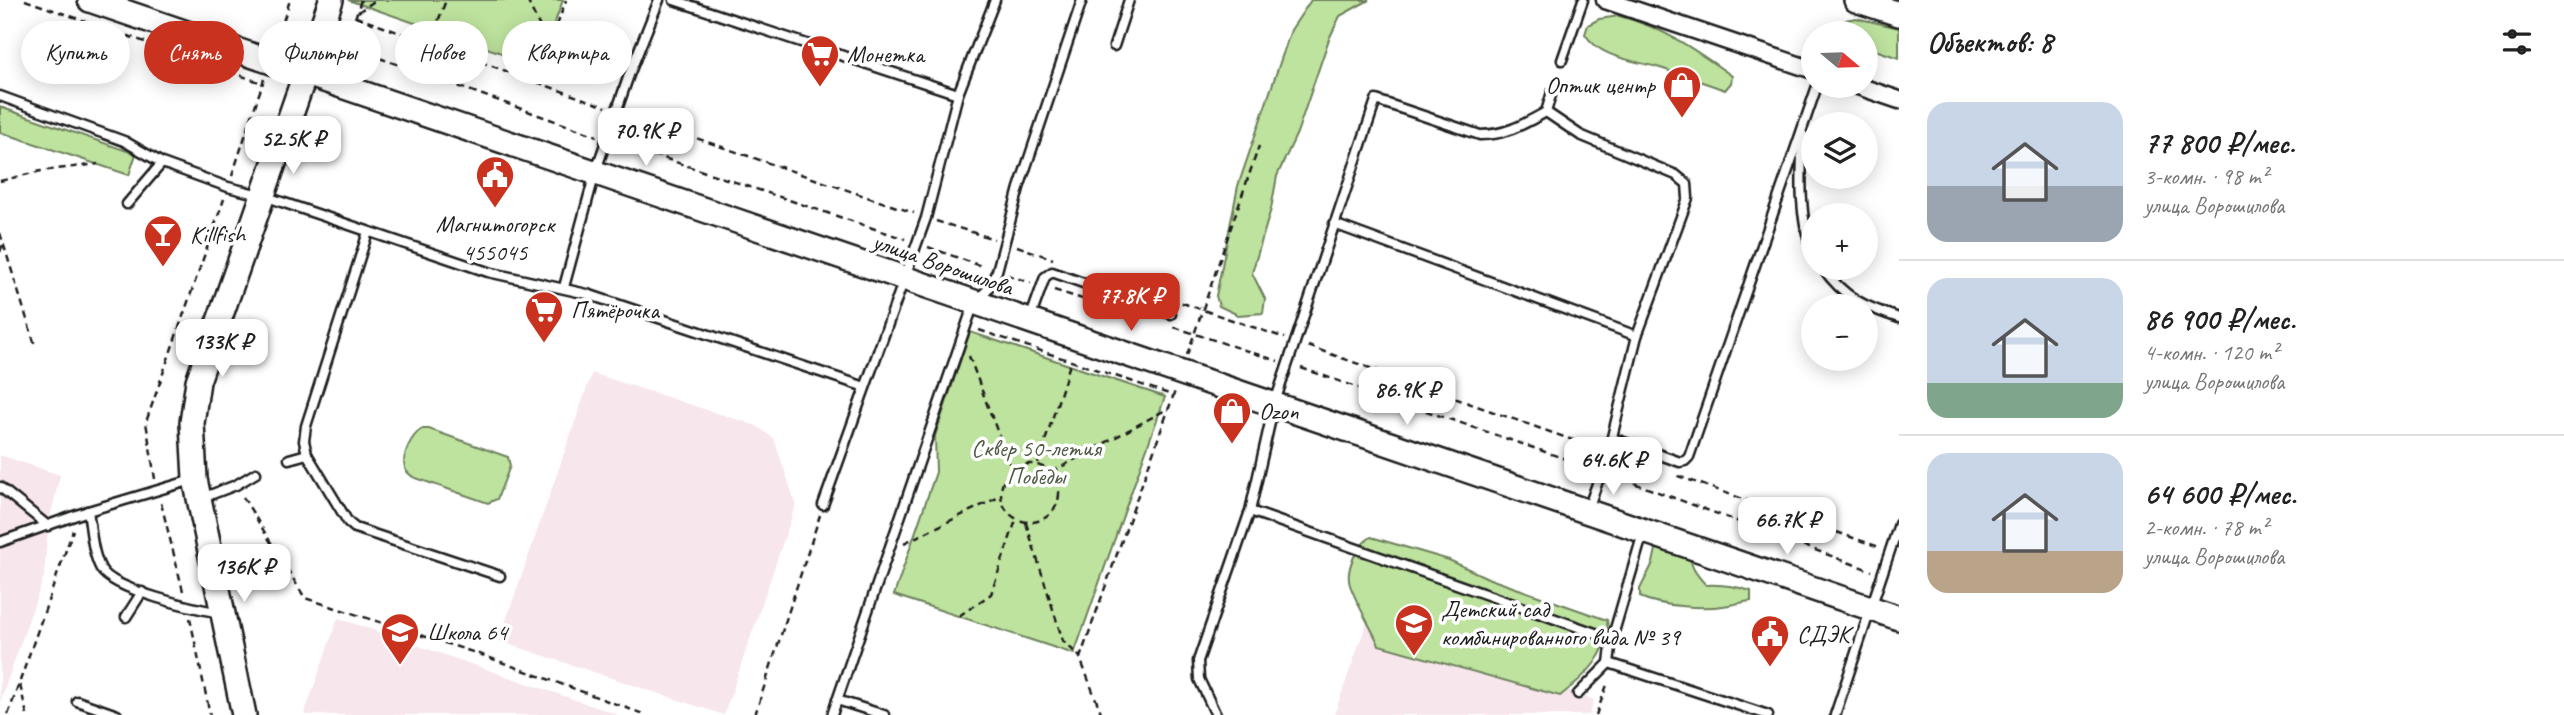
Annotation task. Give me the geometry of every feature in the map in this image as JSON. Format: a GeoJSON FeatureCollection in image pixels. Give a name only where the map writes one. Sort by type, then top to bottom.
{"type":"FeatureCollection","features":[{"type":"Feature","properties":{"kind":"main road","name":"улица Ворошилова"},"geometry":{"type":"LineString","coordinates":[[90,0],[258,58]]}},
{"type":"Feature","properties":{"kind":"main road"},"geometry":{"type":"LineString","coordinates":[[323,21],[331,0]]}},
{"type":"Feature","properties":{"kind":"main road"},"geometry":{"type":"LineString","coordinates":[[1856,0],[1899,14]]}},
{"type":"Feature","properties":{"kind":"main road"},"geometry":{"type":"LineString","coordinates":[[244,715],[198,489],[192,423],[198,381],[301,84]]}},
{"type":"Feature","properties":{"kind":"main road","name":"улица Ворошилова"},"geometry":{"type":"LineString","coordinates":[[333,84],[1029,321],[1177,384],[1274,405],[1899,618]]}},
{"type":"Feature","properties":{"kind":"street"},"geometry":{"type":"LineString","coordinates":[[1605,0],[1801,66]]}},
{"type":"Feature","properties":{"kind":"street"},"geometry":{"type":"LineString","coordinates":[[1878,93],[1899,100]]}},
{"type":"Feature","properties":{"kind":"lane"},"geometry":{"type":"LineString","coordinates":[[632,68],[659,0]]}},
{"type":"Feature","properties":{"kind":"lane"},"geometry":{"type":"LineString","coordinates":[[674,0],[958,94]]}},
{"type":"Feature","properties":{"kind":"lane"},"geometry":{"type":"LineString","coordinates":[[823,505],[926,218],[958,94],[995,0]]}},
{"type":"Feature","properties":{"kind":"lane"},"geometry":{"type":"LineString","coordinates":[[832,715],[974,303],[987,290],[997,271],[1019,188],[1083,0]]}},
{"type":"Feature","properties":{"kind":"lane"},"geometry":{"type":"LineString","coordinates":[[1114,46],[1129,0]]}},
{"type":"Feature","properties":{"kind":"lane"},"geometry":{"type":"LineString","coordinates":[[1562,60],[1583,0]]}},
{"type":"Feature","properties":{"kind":"lane"},"geometry":{"type":"LineString","coordinates":[[564,287],[595,173],[626,84]]}},
{"type":"Feature","properties":{"kind":"lane"},"geometry":{"type":"LineString","coordinates":[[1216,715],[1199,679],[1197,667],[1250,510],[1274,405],[1376,100],[1480,135],[1496,135],[1510,131],[1546,112],[1552,92]]}},
{"type":"Feature","properties":{"kind":"lane"},"geometry":{"type":"LineString","coordinates":[[0,96],[124,141],[162,163],[228,187],[264,195],[488,272],[564,287],[865,387]]}},
{"type":"Feature","properties":{"kind":"lane"},"geometry":{"type":"LineString","coordinates":[[1546,112],[1580,135],[1676,175],[1687,184],[1688,198],[1637,336],[1612,438],[1587,512]]}},
{"type":"Feature","properties":{"kind":"lane"},"geometry":{"type":"LineString","coordinates":[[1612,438],[1680,462],[1688,460],[1801,131]]}},
{"type":"Feature","properties":{"kind":"lane"},"geometry":{"type":"LineString","coordinates":[[127,204],[162,163]]}},
{"type":"Feature","properties":{"kind":"lane"},"geometry":{"type":"LineString","coordinates":[[1334,224],[1637,336]]}},
{"type":"Feature","properties":{"kind":"lane"},"geometry":{"type":"LineString","coordinates":[[368,232],[306,426],[306,454],[348,522],[355,528],[500,576]]}},
{"type":"Feature","properties":{"kind":"lane"},"geometry":{"type":"LineString","coordinates":[[1029,321],[1045,277],[1052,272],[1171,314]]}},
{"type":"Feature","properties":{"kind":"lane"},"geometry":{"type":"LineString","coordinates":[[1833,280],[1853,300],[1899,318]]}},
{"type":"Feature","properties":{"kind":"lane"},"geometry":{"type":"LineString","coordinates":[[289,459],[306,454]]}},
{"type":"Feature","properties":{"kind":"lane"},"geometry":{"type":"LineString","coordinates":[[0,542],[83,512],[198,489],[236,485],[256,473]]}},
{"type":"Feature","properties":{"kind":"lane"},"geometry":{"type":"LineString","coordinates":[[0,487],[48,526]]}},
{"type":"Feature","properties":{"kind":"lane"},"geometry":{"type":"LineString","coordinates":[[1250,510],[1612,639]]}},
{"type":"Feature","properties":{"kind":"lane"},"geometry":{"type":"LineString","coordinates":[[83,512],[101,570],[112,580],[187,607],[224,614]]}},
{"type":"Feature","properties":{"kind":"lane"},"geometry":{"type":"LineString","coordinates":[[1835,715],[1899,524]]}},
{"type":"Feature","properties":{"kind":"lane"},"geometry":{"type":"LineString","coordinates":[[1578,694],[1611,664],[1612,639],[1643,531]]}},
{"type":"Feature","properties":{"kind":"lane"},"geometry":{"type":"LineString","coordinates":[[126,617],[142,592]]}},
{"type":"Feature","properties":{"kind":"lane"},"geometry":{"type":"LineString","coordinates":[[1611,664],[1768,715]]}},
{"type":"Feature","properties":{"kind":"lane"},"geometry":{"type":"LineString","coordinates":[[837,700],[884,715]]}},
{"type":"Feature","properties":{"kind":"lane"},"geometry":{"type":"LineString","coordinates":[[77,701],[117,715]]}},
{"type":"Feature","properties":{"kind":"path"},"geometry":{"type":"LineString","coordinates":[[25,0],[258,82]]}},
{"type":"Feature","properties":{"kind":"path"},"geometry":{"type":"LineString","coordinates":[[354,21],[361,0]]}},
{"type":"Feature","properties":{"kind":"path"},"geometry":{"type":"LineString","coordinates":[[356,14],[376,0]]}},
{"type":"Feature","properties":{"kind":"path"},"geometry":{"type":"LineString","coordinates":[[438,21],[446,0]]}},
{"type":"Feature","properties":{"kind":"path"},"geometry":{"type":"LineString","coordinates":[[527,0],[537,21]]}},
{"type":"Feature","properties":{"kind":"path"},"geometry":{"type":"LineString","coordinates":[[558,21],[566,0]]}},
{"type":"Feature","properties":{"kind":"path"},"geometry":{"type":"LineString","coordinates":[[1080,657],[1259,146]]}},
{"type":"Feature","properties":{"kind":"path"},"geometry":{"type":"LineString","coordinates":[[0,181],[41,171],[98,164]]}},
{"type":"Feature","properties":{"kind":"path"},"geometry":{"type":"LineString","coordinates":[[0,233],[35,345]]}},
{"type":"Feature","properties":{"kind":"path"},"geometry":{"type":"LineString","coordinates":[[0,252],[3,243]]}},
{"type":"Feature","properties":{"kind":"path"},"geometry":{"type":"LineString","coordinates":[[966,325],[1071,361],[1177,384]]}},
{"type":"Feature","properties":{"kind":"path"},"geometry":{"type":"LineString","coordinates":[[962,337],[1011,469]]}},
{"type":"Feature","properties":{"kind":"path"},"geometry":{"type":"LineString","coordinates":[[1038,463],[1071,361]]}},
{"type":"Feature","properties":{"kind":"path"},"geometry":{"type":"LineString","coordinates":[[1052,472],[1168,408]]}},
{"type":"Feature","properties":{"kind":"path"},"geometry":{"type":"LineString","coordinates":[[1038,463],[1052,472],[1060,488],[1057,506],[1044,519],[1026,523],[1016,520],[1002,506],[1000,486],[1011,469],[1038,463]]}},
{"type":"Feature","properties":{"kind":"path"},"geometry":{"type":"LineString","coordinates":[[236,485],[305,598],[482,655],[646,715]]}},
{"type":"Feature","properties":{"kind":"path"},"geometry":{"type":"LineString","coordinates":[[889,551],[999,497]]}},
{"type":"Feature","properties":{"kind":"path"},"geometry":{"type":"LineString","coordinates":[[755,715],[823,505]]}},
{"type":"Feature","properties":{"kind":"path"},"geometry":{"type":"LineString","coordinates":[[8,715],[83,512]]}},
{"type":"Feature","properties":{"kind":"path"},"geometry":{"type":"LineString","coordinates":[[959,617],[990,594],[1016,520]]}},
{"type":"Feature","properties":{"kind":"path"},"geometry":{"type":"LineString","coordinates":[[1026,523],[1063,641],[1080,657],[1102,715]]}},
{"type":"Feature","properties":{"kind":"path"},"geometry":{"type":"LineString","coordinates":[[1596,715],[1611,664]]}},
{"type":"Feature","properties":{"kind":"path"},"geometry":{"type":"LineString","coordinates":[[20,685],[27,715]]}},
{"type":"Feature","properties":{"kind":"shaded area"},"geometry":{"type":"Polygon","coordinates":[[[592,373],[757,426],[774,439],[796,504],[724,715],[499,641],[592,373]]]}},
{"type":"Feature","properties":{"kind":"shaded area"},"geometry":{"type":"Polygon","coordinates":[[[0,455],[60,475],[48,526],[44,576],[0,702],[0,455]]]}},
{"type":"Feature","properties":{"kind":"shaded area","name":"Школа 64"},"geometry":{"type":"Polygon","coordinates":[[[338,618],[619,715],[304,715],[338,618]]]}},
{"type":"Feature","properties":{"kind":"shaded area","name":"Детский сад комбинированного вида № 39"},"geometry":{"type":"Polygon","coordinates":[[[1368,619],[1594,700],[1589,715],[1334,715],[1368,619]]]}},
{"type":"Feature","properties":{"kind":"green space"},"geometry":{"type":"Polygon","coordinates":[[[348,0],[563,0],[555,21],[502,21],[502,53],[488,48],[488,21],[409,21],[348,0]]]}},
{"type":"Feature","properties":{"kind":"green space"},"geometry":{"type":"Polygon","coordinates":[[[1311,0],[1369,0],[1340,16],[1329,39],[1297,133],[1277,176],[1271,209],[1252,273],[1265,299],[1263,313],[1238,315],[1219,306],[1216,296],[1238,186],[1291,30],[1311,0]]]}},
{"type":"Feature","properties":{"kind":"green space"},"geometry":{"type":"Polygon","coordinates":[[[1619,16],[1678,40],[1732,76],[1731,83],[1725,90],[1657,67],[1617,57],[1599,48],[1585,34],[1588,25],[1599,19],[1619,16]]]}},
{"type":"Feature","properties":{"kind":"green space"},"geometry":{"type":"Polygon","coordinates":[[[1856,18],[1869,21],[1845,21],[1856,18]]]}},
{"type":"Feature","properties":{"kind":"green space"},"geometry":{"type":"Polygon","coordinates":[[[1878,23],[1899,28],[1899,58],[1878,51],[1878,23]]]}},
{"type":"Feature","properties":{"kind":"green space"},"geometry":{"type":"Polygon","coordinates":[[[0,107],[136,154],[129,175],[0,132],[0,107]]]}},
{"type":"Feature","properties":{"kind":"green space","name":"Сквер 50-летия Победы"},"geometry":{"type":"Polygon","coordinates":[[[970,332],[1165,397],[1074,654],[894,595],[936,472],[935,436],[970,332]]]}},
{"type":"Feature","properties":{"kind":"green space"},"geometry":{"type":"Polygon","coordinates":[[[422,429],[429,429],[508,457],[510,466],[497,499],[488,503],[408,473],[404,463],[406,452],[411,441],[422,429]]]}},
{"type":"Feature","properties":{"kind":"green space"},"geometry":{"type":"Polygon","coordinates":[[[1371,537],[1449,560],[1490,579],[1607,620],[1601,654],[1587,672],[1560,696],[1379,645],[1356,600],[1349,579],[1353,558],[1371,537]]]}},
{"type":"Feature","properties":{"kind":"green space"},"geometry":{"type":"Polygon","coordinates":[[[1658,540],[1690,552],[1694,570],[1706,585],[1751,591],[1751,601],[1714,607],[1693,607],[1658,603],[1640,597],[1640,589],[1653,563],[1658,540]]]}},
{"type":"Feature","properties":{"kind":"place","name":"Монетка"},"geometry":{"type":"Point","coordinates":[820,88]}},
{"type":"Feature","properties":{"kind":"place","name":"Оптик центр"},"geometry":{"type":"Point","coordinates":[1682,119]}},
{"type":"Feature","properties":{"kind":"place","name":"Магнитогорск 455045"},"geometry":{"type":"Point","coordinates":[495,209]}},
{"type":"Feature","properties":{"kind":"place","name":"Killfish"},"geometry":{"type":"Point","coordinates":[163,268]}},
{"type":"Feature","properties":{"kind":"place","name":"Пятёрочка"},"geometry":{"type":"Point","coordinates":[544,344]}},
{"type":"Feature","properties":{"kind":"place","name":"Ozon"},"geometry":{"type":"Point","coordinates":[1232,445]}},
{"type":"Feature","properties":{"kind":"place","name":"Детский сад комбинированного вида № 39"},"geometry":{"type":"Point","coordinates":[1414,657]}},
{"type":"Feature","properties":{"kind":"place","name":"Школа 64"},"geometry":{"type":"Point","coordinates":[400,666]}},
{"type":"Feature","properties":{"kind":"place","name":"СДЭК"},"geometry":{"type":"Point","coordinates":[1770,668]}}]}
